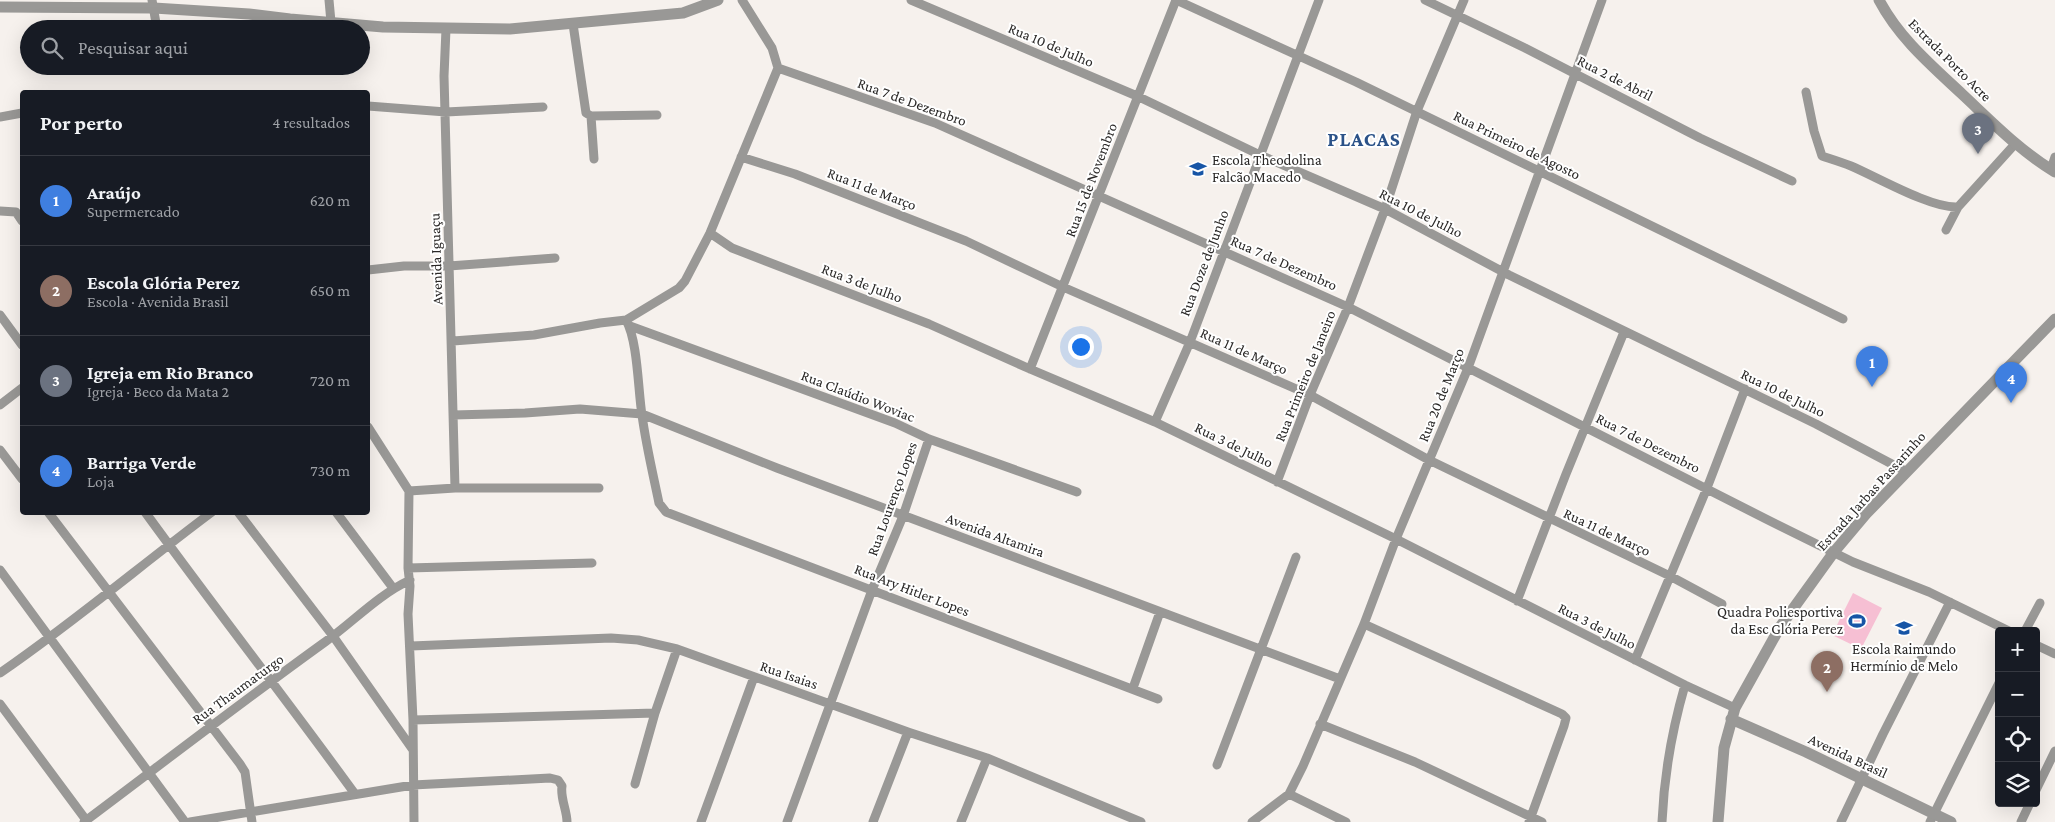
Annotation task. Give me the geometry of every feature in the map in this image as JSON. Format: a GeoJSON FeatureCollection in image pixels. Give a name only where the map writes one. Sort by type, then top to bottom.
{"type":"FeatureCollection","features":[{"type":"Feature","properties":{"kind":"street"},"geometry":{"type":"LineString","coordinates":[[329,0],[331,20]]}},
{"type":"Feature","properties":{"kind":"street"},"geometry":{"type":"LineString","coordinates":[[370,26],[446,30],[510,29],[683,13],[718,0]]}},
{"type":"Feature","properties":{"kind":"street"},"geometry":{"type":"LineString","coordinates":[[453,341],[534,335],[600,323],[628,323],[679,288],[685,281],[710,233],[778,68],[772,48],[742,0]]}},
{"type":"Feature","properties":{"kind":"street","name":"Rua 10 de Julho"},"geometry":{"type":"LineString","coordinates":[[911,0],[1137,96],[1260,155],[1385,209],[1624,332],[1745,389],[1907,472]]}},
{"type":"Feature","properties":{"kind":"street","name":"Rua 15 de Novembro"},"geometry":{"type":"LineString","coordinates":[[1030,370],[1176,0]]}},
{"type":"Feature","properties":{"kind":"street","name":"Rua Primeiro de Agosto"},"geometry":{"type":"LineString","coordinates":[[1176,0],[1417,111],[1843,319]]}},
{"type":"Feature","properties":{"kind":"street","name":"Rua Doze de Junho"},"geometry":{"type":"LineString","coordinates":[[1156,422],[1190,342],[1297,56],[1320,0]]}},
{"type":"Feature","properties":{"kind":"street","name":"Rua 2 de Abril"},"geometry":{"type":"LineString","coordinates":[[1425,0],[1458,14],[1700,138],[1792,181]]}},
{"type":"Feature","properties":{"kind":"street","name":"Rua Primeiro de Janeiro"},"geometry":{"type":"LineString","coordinates":[[1278,482],[1310,395],[1348,306],[1385,209],[1417,111],[1464,0]]}},
{"type":"Feature","properties":{"kind":"street","name":"Rua 20 de Março"},"geometry":{"type":"LineString","coordinates":[[1289,794],[1303,766],[1364,624],[1396,539],[1468,368],[1602,0]]}},
{"type":"Feature","properties":{"kind":"street","name":"Estrada Porto Acre"},"geometry":{"type":"LineString","coordinates":[[1879,0],[1902,36],[1920,56],[2015,144],[2053,170]]}},
{"type":"Feature","properties":{"kind":"street"},"geometry":{"type":"LineString","coordinates":[[0,7],[153,4],[310,20]]}},
{"type":"Feature","properties":{"kind":"street"},"geometry":{"type":"LineString","coordinates":[[153,4],[156,20]]}},
{"type":"Feature","properties":{"kind":"street"},"geometry":{"type":"LineString","coordinates":[[573,24],[584,109],[589,115],[594,159]]}},
{"type":"Feature","properties":{"kind":"street","name":"Avenida Iguaçu"},"geometry":{"type":"LineString","coordinates":[[446,30],[444,76],[453,341],[455,488]]}},
{"type":"Feature","properties":{"kind":"street","name":"Rua 7 de Dezembro"},"geometry":{"type":"LineString","coordinates":[[778,68],[935,123],[1348,306],[1834,552],[1950,602],[2001,627]]}},
{"type":"Feature","properties":{"kind":"street"},"geometry":{"type":"LineString","coordinates":[[1806,92],[1814,131],[1822,156],[1949,208],[1958,207]]}},
{"type":"Feature","properties":{"kind":"street"},"geometry":{"type":"LineString","coordinates":[[370,106],[446,112],[543,107]]}},
{"type":"Feature","properties":{"kind":"street"},"geometry":{"type":"LineString","coordinates":[[0,117],[20,113]]}},
{"type":"Feature","properties":{"kind":"street"},"geometry":{"type":"LineString","coordinates":[[589,115],[657,115]]}},
{"type":"Feature","properties":{"kind":"street"},"geometry":{"type":"LineString","coordinates":[[1946,230],[1958,207],[2015,144]]}},
{"type":"Feature","properties":{"kind":"street","name":"Rua 11 de Março"},"geometry":{"type":"LineString","coordinates":[[740,157],[795,174],[966,240],[1063,287],[1310,395],[1429,460],[1670,576],[1722,604]]}},
{"type":"Feature","properties":{"kind":"street"},"geometry":{"type":"LineString","coordinates":[[2053,170],[2055,157]]}},
{"type":"Feature","properties":{"kind":"street"},"geometry":{"type":"LineString","coordinates":[[0,211],[16,212],[20,218]]}},
{"type":"Feature","properties":{"kind":"street","name":"Rua 3 de Julho"},"geometry":{"type":"LineString","coordinates":[[710,233],[732,248],[929,324],[1030,370],[1156,422],[1396,539],[1635,660],[1733,713]]}},
{"type":"Feature","properties":{"kind":"street"},"geometry":{"type":"LineString","coordinates":[[370,270],[404,266],[449,266],[555,258]]}},
{"type":"Feature","properties":{"kind":"street"},"geometry":{"type":"LineString","coordinates":[[0,315],[20,342]]}},
{"type":"Feature","properties":{"kind":"street","name":"Estrada Jarbas Passarinho"},"geometry":{"type":"LineString","coordinates":[[1718,822],[1724,748],[1733,713],[1780,627],[1834,552],[1866,514],[2055,319]]}},
{"type":"Feature","properties":{"kind":"street"},"geometry":{"type":"LineString","coordinates":[[628,323],[642,414]]}},
{"type":"Feature","properties":{"kind":"street","name":"Rua Claúdio Woviac"},"geometry":{"type":"LineString","coordinates":[[628,323],[895,423],[929,439],[1078,492]]}},
{"type":"Feature","properties":{"kind":"street"},"geometry":{"type":"LineString","coordinates":[[1517,601],[1624,332]]}},
{"type":"Feature","properties":{"kind":"street"},"geometry":{"type":"LineString","coordinates":[[1635,660],[1707,488],[1745,389]]}},
{"type":"Feature","properties":{"kind":"street"},"geometry":{"type":"LineString","coordinates":[[0,405],[20,390]]}},
{"type":"Feature","properties":{"kind":"street","name":"Avenida Altamira"},"geometry":{"type":"LineString","coordinates":[[453,415],[580,409],[642,414],[903,516],[1340,679]]}},
{"type":"Feature","properties":{"kind":"street","name":"Rua Ary Hitler Lopes"},"geometry":{"type":"LineString","coordinates":[[642,414],[659,503],[671,515],[1134,688],[1158,699]]}},
{"type":"Feature","properties":{"kind":"street"},"geometry":{"type":"LineString","coordinates":[[370,431],[409,491],[408,568],[410,580],[408,614],[411,646],[414,822]]}},
{"type":"Feature","properties":{"kind":"street","name":"Rua Lourenço Lopes"},"geometry":{"type":"LineString","coordinates":[[787,822],[872,590],[903,516],[929,439]]}},
{"type":"Feature","properties":{"kind":"street"},"geometry":{"type":"LineString","coordinates":[[0,450],[20,476]]}},
{"type":"Feature","properties":{"kind":"street"},"geometry":{"type":"LineString","coordinates":[[409,491],[455,488],[599,488]]}},
{"type":"Feature","properties":{"kind":"street"},"geometry":{"type":"LineString","coordinates":[[50,515],[245,772],[252,822]]}},
{"type":"Feature","properties":{"kind":"street"},"geometry":{"type":"LineString","coordinates":[[147,515],[216,610],[272,680],[355,794]]}},
{"type":"Feature","properties":{"kind":"street"},"geometry":{"type":"LineString","coordinates":[[0,673],[51,638],[108,590],[208,515]]}},
{"type":"Feature","properties":{"kind":"street"},"geometry":{"type":"LineString","coordinates":[[240,515],[333,636],[413,750]]}},
{"type":"Feature","properties":{"kind":"street"},"geometry":{"type":"LineString","coordinates":[[338,515],[393,588]]}},
{"type":"Feature","properties":{"kind":"street"},"geometry":{"type":"LineString","coordinates":[[1218,764],[1260,648],[1296,557]]}},
{"type":"Feature","properties":{"kind":"street"},"geometry":{"type":"LineString","coordinates":[[408,568],[592,563]]}},
{"type":"Feature","properties":{"kind":"street"},"geometry":{"type":"LineString","coordinates":[[0,570],[185,822]]}},
{"type":"Feature","properties":{"kind":"street","name":"Rua Thaumaturgo"},"geometry":{"type":"LineString","coordinates":[[85,821],[333,636],[393,588],[410,580]]}},
{"type":"Feature","properties":{"kind":"street"},"geometry":{"type":"LineString","coordinates":[[1841,822],[1950,602]]}},
{"type":"Feature","properties":{"kind":"street"},"geometry":{"type":"LineString","coordinates":[[2027,627],[2040,603]]}},
{"type":"Feature","properties":{"kind":"street"},"geometry":{"type":"LineString","coordinates":[[1134,688],[1160,612]]}},
{"type":"Feature","properties":{"kind":"street"},"geometry":{"type":"LineString","coordinates":[[1364,624],[1562,714],[1566,718],[1530,819]]}},
{"type":"Feature","properties":{"kind":"street","name":"Rua Isaias"},"geometry":{"type":"LineString","coordinates":[[411,646],[611,638],[638,640],[677,649],[754,678],[986,758],[1141,822]]}},
{"type":"Feature","properties":{"kind":"street"},"geometry":{"type":"LineString","coordinates":[[2040,647],[2055,654]]}},
{"type":"Feature","properties":{"kind":"street"},"geometry":{"type":"LineString","coordinates":[[635,784],[655,713],[677,649]]}},
{"type":"Feature","properties":{"kind":"street"},"geometry":{"type":"LineString","coordinates":[[701,822],[754,678]]}},
{"type":"Feature","properties":{"kind":"street"},"geometry":{"type":"LineString","coordinates":[[1662,822],[1666,767],[1677,712],[1685,686]]}},
{"type":"Feature","properties":{"kind":"street"},"geometry":{"type":"LineString","coordinates":[[1932,818],[1995,691]]}},
{"type":"Feature","properties":{"kind":"street"},"geometry":{"type":"LineString","coordinates":[[0,704],[85,821]]}},
{"type":"Feature","properties":{"kind":"street"},"geometry":{"type":"LineString","coordinates":[[413,720],[655,713]]}},
{"type":"Feature","properties":{"kind":"street","name":"Avenida Brasil"},"geometry":{"type":"LineString","coordinates":[[1733,713],[1862,779],[1932,818],[1951,822]]}},
{"type":"Feature","properties":{"kind":"street"},"geometry":{"type":"LineString","coordinates":[[1320,724],[1415,762],[1530,819],[1542,822]]}},
{"type":"Feature","properties":{"kind":"street"},"geometry":{"type":"LineString","coordinates":[[873,822],[908,732]]}},
{"type":"Feature","properties":{"kind":"street"},"geometry":{"type":"LineString","coordinates":[[2040,782],[2055,752]]}},
{"type":"Feature","properties":{"kind":"street"},"geometry":{"type":"LineString","coordinates":[[961,822],[986,758]]}},
{"type":"Feature","properties":{"kind":"street"},"geometry":{"type":"LineString","coordinates":[[190,822],[413,785],[550,778],[558,780],[562,786],[561,791],[567,818]]}},
{"type":"Feature","properties":{"kind":"street"},"geometry":{"type":"LineString","coordinates":[[1257,820],[1289,794],[1346,822]]}},
{"type":"Feature","properties":{"kind":"street"},"geometry":{"type":"LineString","coordinates":[[2021,822],[2028,807]]}},
{"type":"Feature","properties":{"kind":"shaded area","name":"Quadra Poliesportiva da Esc Glória Perez"},"geometry":{"type":"Polygon","coordinates":[[[1853,593],[1882,608],[1861,649],[1832,635],[1853,593]]]}},
{"type":"Feature","properties":{"kind":"place","name":"Igreja em Rio Branco"},"geometry":{"type":"Point","coordinates":[1978,154]}},
{"type":"Feature","properties":{"kind":"place","name":"Escola Theodolina Falcão Macedo"},"geometry":{"type":"Point","coordinates":[1198,169]}},
{"type":"Feature","properties":{"kind":"place","name":"Araújo"},"geometry":{"type":"Point","coordinates":[1872,387]}},
{"type":"Feature","properties":{"kind":"place","name":"Barriga Verde"},"geometry":{"type":"Point","coordinates":[2011,403]}},
{"type":"Feature","properties":{"kind":"place","name":"Quadra Poliesportiva da Esc Glória Perez"},"geometry":{"type":"Point","coordinates":[1857,621]}},
{"type":"Feature","properties":{"kind":"place","name":"Escola Raimundo Hermínio de Melo"},"geometry":{"type":"Point","coordinates":[1904,628]}},
{"type":"Feature","properties":{"kind":"place","name":"Escola Glória Perez"},"geometry":{"type":"Point","coordinates":[1827,692]}},
{"type":"Feature","properties":{"kind":"district","name":"PLACAS"},"geometry":{"type":"Point","coordinates":[1364,139]}}]}
